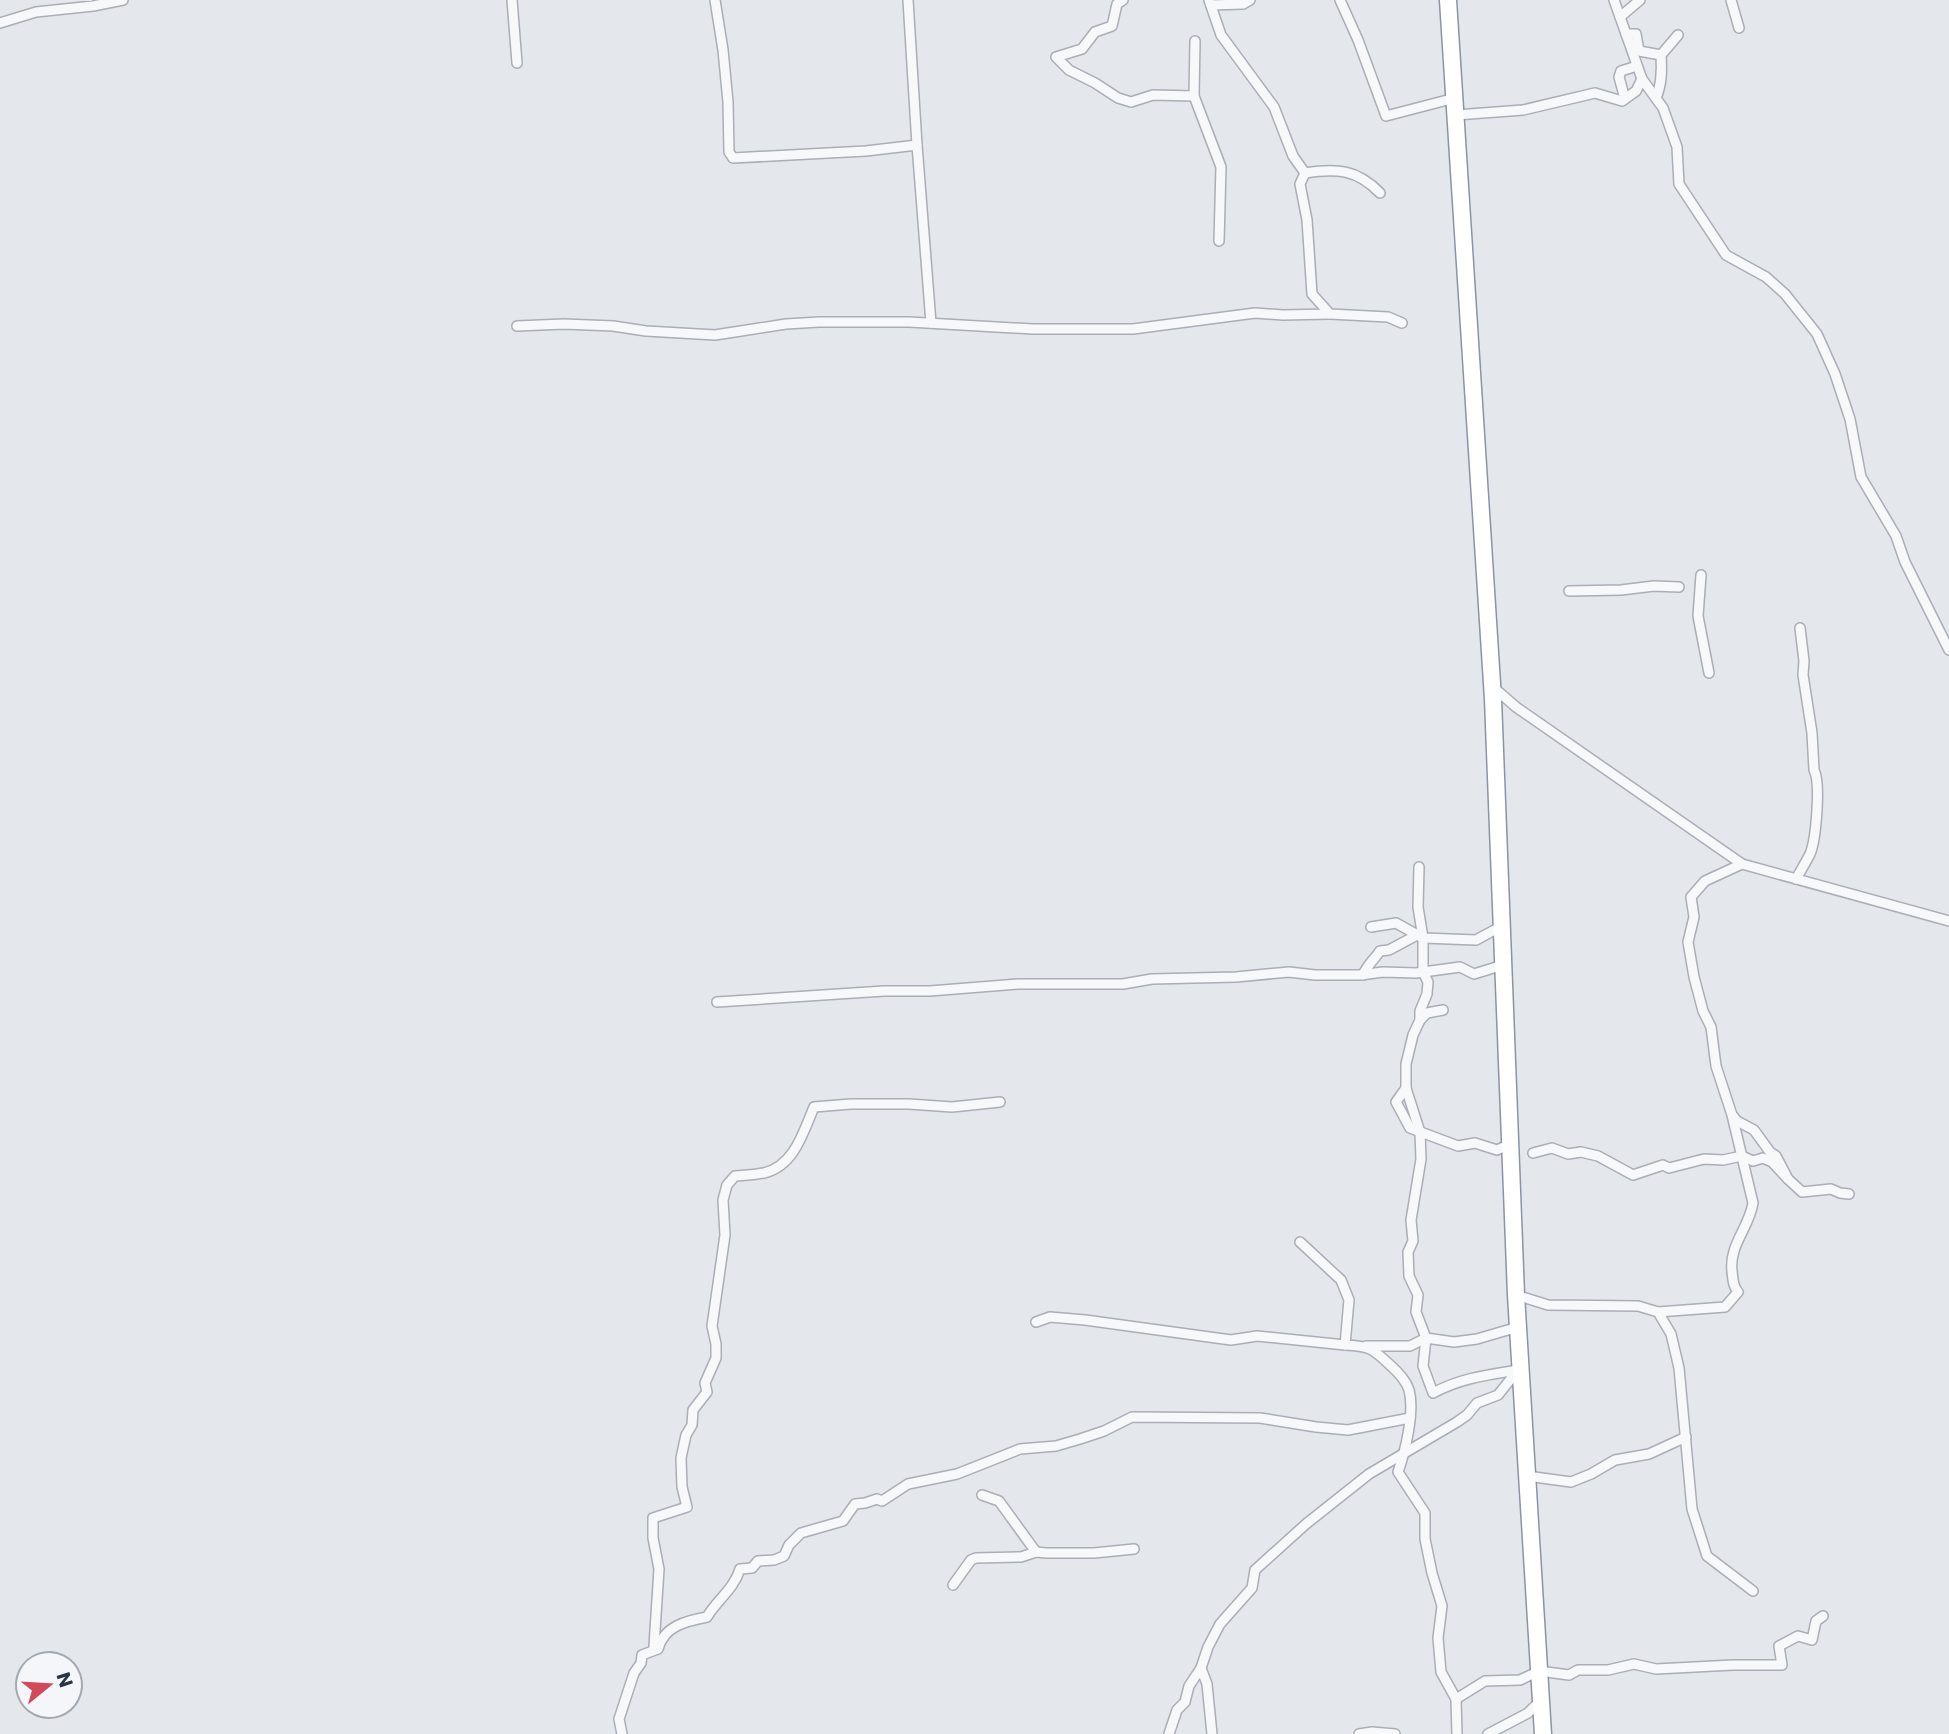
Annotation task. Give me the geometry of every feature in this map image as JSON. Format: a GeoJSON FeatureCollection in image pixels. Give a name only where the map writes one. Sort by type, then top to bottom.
{"type":"FeatureCollection","features":[{"type":"Feature","properties":{"kind":"highway"},"geometry":{"type":"LineString","coordinates":[[1448,0],[1491,685],[1519,1364],[1543,1734]]}},
{"type":"Feature","properties":{"kind":"street"},"geometry":{"type":"LineString","coordinates":[[0,23],[36,12],[122,0]]}},
{"type":"Feature","properties":{"kind":"street"},"geometry":{"type":"LineString","coordinates":[[512,0],[517,63]]}},
{"type":"Feature","properties":{"kind":"street"},"geometry":{"type":"LineString","coordinates":[[716,0],[728,102],[729,152],[733,158],[866,151],[917,145]]}},
{"type":"Feature","properties":{"kind":"street"},"geometry":{"type":"LineString","coordinates":[[908,0],[931,323]]}},
{"type":"Feature","properties":{"kind":"street"},"geometry":{"type":"LineString","coordinates":[[1123,0],[1117,4],[1112,26],[1095,32],[1082,49],[1056,57],[1069,70],[1118,98],[1131,102],[1153,96],[1194,96]]}},
{"type":"Feature","properties":{"kind":"street"},"geometry":{"type":"LineString","coordinates":[[1250,0],[1243,4],[1210,2],[1221,35],[1274,107],[1293,156],[1305,173]]}},
{"type":"Feature","properties":{"kind":"street"},"geometry":{"type":"LineString","coordinates":[[1340,0],[1386,116],[1455,106],[1523,110],[1595,93],[1622,101],[1636,91],[1642,79]]}},
{"type":"Feature","properties":{"kind":"street"},"geometry":{"type":"LineString","coordinates":[[1614,0],[1642,79],[1663,108],[1677,147],[1679,184],[1726,255],[1766,277],[1817,334],[1835,374],[1850,419],[1861,477],[1896,536],[1905,562],[1949,650]]}},
{"type":"Feature","properties":{"kind":"street"},"geometry":{"type":"LineString","coordinates":[[1620,17],[1640,0]]}},
{"type":"Feature","properties":{"kind":"street"},"geometry":{"type":"LineString","coordinates":[[1731,0],[1739,28]]}},
{"type":"Feature","properties":{"kind":"street"},"geometry":{"type":"LineString","coordinates":[[1626,34],[1636,34],[1639,51],[1661,55]]}},
{"type":"Feature","properties":{"kind":"street"},"geometry":{"type":"LineString","coordinates":[[1656,98],[1660,89],[1661,55],[1678,35]]}},
{"type":"Feature","properties":{"kind":"street"},"geometry":{"type":"LineString","coordinates":[[1195,41],[1194,96],[1222,167],[1219,241]]}},
{"type":"Feature","properties":{"kind":"street"},"geometry":{"type":"LineString","coordinates":[[1625,99],[1619,77],[1621,71],[1637,66]]}},
{"type":"Feature","properties":{"kind":"street"},"geometry":{"type":"LineString","coordinates":[[1305,173],[1328,169],[1357,175],[1380,193]]}},
{"type":"Feature","properties":{"kind":"street"},"geometry":{"type":"LineString","coordinates":[[1305,173],[1300,184],[1307,220],[1312,294],[1330,314]]}},
{"type":"Feature","properties":{"kind":"street"},"geometry":{"type":"LineString","coordinates":[[517,326],[613,326],[715,335],[808,323],[931,323],[1033,329],[1133,329],[1255,313],[1388,317],[1402,323]]}},
{"type":"Feature","properties":{"kind":"street"},"geometry":{"type":"LineString","coordinates":[[1701,575],[1698,616],[1709,673]]}},
{"type":"Feature","properties":{"kind":"street"},"geometry":{"type":"LineString","coordinates":[[1569,591],[1679,587]]}},
{"type":"Feature","properties":{"kind":"street"},"geometry":{"type":"LineString","coordinates":[[1797,878],[1811,852],[1817,795],[1800,628]]}},
{"type":"Feature","properties":{"kind":"street"},"geometry":{"type":"LineString","coordinates":[[1491,685],[1516,707],[1742,864],[1949,921]]}},
{"type":"Feature","properties":{"kind":"street"},"geometry":{"type":"LineString","coordinates":[[1516,1295],[1548,1305],[1637,1306],[1658,1312],[1725,1307],[1738,1292],[1731,1265],[1734,1249],[1752,1212],[1753,1203],[1732,1115],[1716,1066],[1711,1027],[1697,989],[1688,942],[1694,917],[1691,897],[1705,881],[1742,864]]}},
{"type":"Feature","properties":{"kind":"street"},"geometry":{"type":"LineString","coordinates":[[1419,867],[1416,934],[1423,972],[1428,982],[1420,1020]]}},
{"type":"Feature","properties":{"kind":"street"},"geometry":{"type":"LineString","coordinates":[[1371,927],[1396,923],[1416,934],[1476,940],[1502,926]]}},
{"type":"Feature","properties":{"kind":"street"},"geometry":{"type":"LineString","coordinates":[[1363,975],[1380,951],[1389,950],[1416,934]]}},
{"type":"Feature","properties":{"kind":"street"},"geometry":{"type":"LineString","coordinates":[[717,1002],[1018,984],[1123,984],[1152,979],[1236,977],[1289,972],[1363,975],[1460,967],[1474,974],[1503,965]]}},
{"type":"Feature","properties":{"kind":"street"},"geometry":{"type":"LineString","coordinates":[[1443,1010],[1427,1013],[1420,1020],[1406,1063],[1406,1088],[1420,1132],[1421,1159],[1411,1220],[1413,1241],[1408,1252],[1409,1276],[1418,1295],[1416,1312],[1426,1338],[1423,1366],[1433,1393],[1452,1383],[1519,1364]]}},
{"type":"Feature","properties":{"kind":"street"},"geometry":{"type":"LineString","coordinates":[[654,1651],[659,1569],[653,1538],[653,1518],[687,1507],[682,1486],[681,1458],[686,1435],[692,1425],[693,1410],[707,1392],[705,1383],[716,1358],[712,1326],[724,1247],[723,1200],[727,1185],[735,1176],[762,1174],[782,1164],[794,1153],[814,1107],[909,1104],[952,1107],[1000,1102]]}},
{"type":"Feature","properties":{"kind":"street"},"geometry":{"type":"LineString","coordinates":[[1732,1115],[1737,1121],[1754,1130],[1776,1156],[1788,1179]]}},
{"type":"Feature","properties":{"kind":"street"},"geometry":{"type":"LineString","coordinates":[[1420,1132],[1458,1146],[1475,1143],[1497,1150],[1510,1144]]}},
{"type":"Feature","properties":{"kind":"street"},"geometry":{"type":"LineString","coordinates":[[1533,1153],[1552,1148],[1568,1154],[1581,1152],[1598,1156],[1633,1175],[1663,1164],[1669,1168],[1704,1159],[1723,1160],[1742,1156],[1753,1161],[1763,1158],[1772,1162],[1802,1192],[1831,1189],[1849,1194]]}},
{"type":"Feature","properties":{"kind":"street"},"geometry":{"type":"LineString","coordinates":[[1300,1242],[1341,1280],[1349,1300],[1345,1345]]}},
{"type":"Feature","properties":{"kind":"street"},"geometry":{"type":"LineString","coordinates":[[1658,1312],[1671,1334],[1679,1368],[1692,1509],[1707,1556],[1753,1591]]}},
{"type":"Feature","properties":{"kind":"street"},"geometry":{"type":"LineString","coordinates":[[1036,1322],[1050,1317],[1231,1340],[1257,1336],[1366,1346],[1410,1346],[1426,1338],[1454,1342],[1477,1339],[1518,1327]]}},
{"type":"Feature","properties":{"kind":"street"},"geometry":{"type":"LineString","coordinates":[[1366,1346],[1399,1373],[1409,1390],[1410,1418],[1398,1472],[1425,1513],[1425,1539],[1442,1606],[1438,1638],[1441,1672],[1456,1699],[1457,1734]]}},
{"type":"Feature","properties":{"kind":"street"},"geometry":{"type":"LineString","coordinates":[[1169,1734],[1177,1710],[1185,1702],[1189,1686],[1201,1668],[1208,1647],[1220,1625],[1252,1588],[1255,1570],[1306,1524],[1369,1474],[1467,1415],[1477,1403],[1498,1395],[1519,1364]]}},
{"type":"Feature","properties":{"kind":"street"},"geometry":{"type":"LineString","coordinates":[[622,1734],[619,1719],[642,1655],[658,1649],[660,1641],[678,1624],[707,1617],[713,1605],[724,1597],[737,1580],[740,1569],[752,1568],[758,1561],[784,1556],[789,1545],[801,1533],[843,1521],[855,1504],[877,1499],[882,1501],[908,1484],[957,1474],[1020,1449],[1056,1446],[1104,1431],[1132,1417],[1259,1418],[1348,1430],[1410,1418]]}},
{"type":"Feature","properties":{"kind":"street"},"geometry":{"type":"LineString","coordinates":[[1527,1476],[1571,1482],[1615,1460],[1649,1454],[1686,1437]]}},
{"type":"Feature","properties":{"kind":"street"},"geometry":{"type":"LineString","coordinates":[[982,1495],[999,1501],[1035,1552]]}},
{"type":"Feature","properties":{"kind":"street"},"geometry":{"type":"LineString","coordinates":[[953,1585],[966,1566],[976,1558],[1021,1557],[1035,1552],[1094,1553],[1134,1549]]}},
{"type":"Feature","properties":{"kind":"street"},"geometry":{"type":"LineString","coordinates":[[1456,1699],[1485,1681],[1520,1680],[1539,1671],[1569,1675],[1578,1670],[1608,1671],[1634,1664],[1656,1669],[1782,1665],[1779,1646],[1798,1636],[1812,1640],[1816,1621],[1823,1616]]}},
{"type":"Feature","properties":{"kind":"street"},"geometry":{"type":"LineString","coordinates":[[1201,1668],[1207,1684],[1212,1734]]}},
{"type":"Feature","properties":{"kind":"street"},"geometry":{"type":"LineString","coordinates":[[1488,1734],[1528,1713],[1541,1700]]}},
{"type":"Feature","properties":{"kind":"street"},"geometry":{"type":"LineString","coordinates":[[1359,1734],[1395,1734]]}}]}
